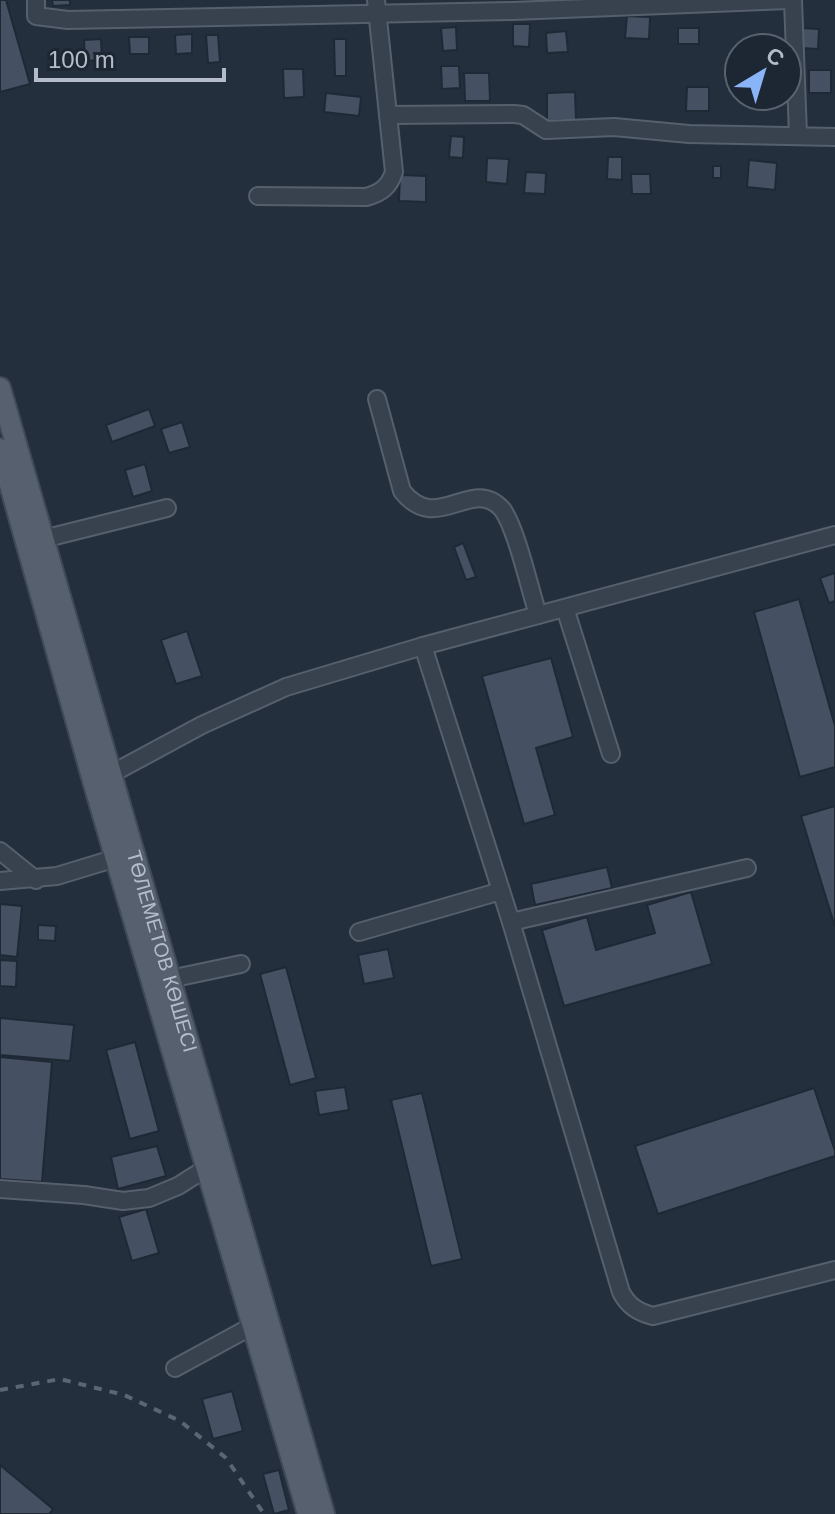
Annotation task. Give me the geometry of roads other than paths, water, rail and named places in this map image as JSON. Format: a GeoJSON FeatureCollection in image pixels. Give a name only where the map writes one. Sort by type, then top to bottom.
{"type":"FeatureCollection","features":[{"type":"Feature","properties":{"kind":"main road","name":"ТӨЛЕМЕТОВ КӨШЕСІ"},"geometry":{"type":"LineString","coordinates":[[0,388],[43,539],[102,779],[116,858],[308,1514]]}},
{"type":"Feature","properties":{"kind":"main road","name":"ТӨЛЕМЕТОВ КӨШЕСІ"},"geometry":{"type":"LineString","coordinates":[[0,449],[102,779],[170,979],[324,1514]]}},
{"type":"Feature","properties":{"kind":"street"},"geometry":{"type":"LineString","coordinates":[[36,0],[36,16],[68,20],[377,7],[513,11],[791,0],[798,135]]}},
{"type":"Feature","properties":{"kind":"street"},"geometry":{"type":"LineString","coordinates":[[258,196],[366,197],[385,189],[391,181],[394,172],[377,7]]}},
{"type":"Feature","properties":{"kind":"street"},"geometry":{"type":"LineString","coordinates":[[388,115],[514,114],[523,115],[546,130],[614,127],[689,134],[835,137]]}},
{"type":"Feature","properties":{"kind":"street"},"geometry":{"type":"LineString","coordinates":[[377,399],[402,491],[421,507],[437,509],[473,498],[490,500],[501,509],[510,524],[538,615]]}},
{"type":"Feature","properties":{"kind":"street"},"geometry":{"type":"LineString","coordinates":[[43,539],[167,508]]}},
{"type":"Feature","properties":{"kind":"street"},"geometry":{"type":"LineString","coordinates":[[102,779],[202,725],[286,687],[423,646],[835,535]]}},
{"type":"Feature","properties":{"kind":"street"},"geometry":{"type":"LineString","coordinates":[[565,608],[611,754]]}},
{"type":"Feature","properties":{"kind":"street"},"geometry":{"type":"LineString","coordinates":[[423,646],[511,922],[626,1302],[643,1314],[653,1316],[835,1270]]}},
{"type":"Feature","properties":{"kind":"street"},"geometry":{"type":"LineString","coordinates":[[0,851],[36,880]]}},
{"type":"Feature","properties":{"kind":"street"},"geometry":{"type":"LineString","coordinates":[[0,881],[57,876],[116,858]]}},
{"type":"Feature","properties":{"kind":"street"},"geometry":{"type":"LineString","coordinates":[[511,922],[747,868]]}},
{"type":"Feature","properties":{"kind":"street"},"geometry":{"type":"LineString","coordinates":[[359,932],[501,891]]}},
{"type":"Feature","properties":{"kind":"street"},"geometry":{"type":"LineString","coordinates":[[170,979],[241,964]]}},
{"type":"Feature","properties":{"kind":"street"},"geometry":{"type":"LineString","coordinates":[[0,1189],[123,1201],[149,1198],[178,1186],[208,1167]]}},
{"type":"Feature","properties":{"kind":"street"},"geometry":{"type":"LineString","coordinates":[[175,1368],[254,1325]]}},
{"type":"Feature","properties":{"kind":"railway"},"geometry":{"type":"LineString","coordinates":[[0,1390],[60,1379],[124,1395],[180,1421],[226,1458],[264,1514]]}}]}
